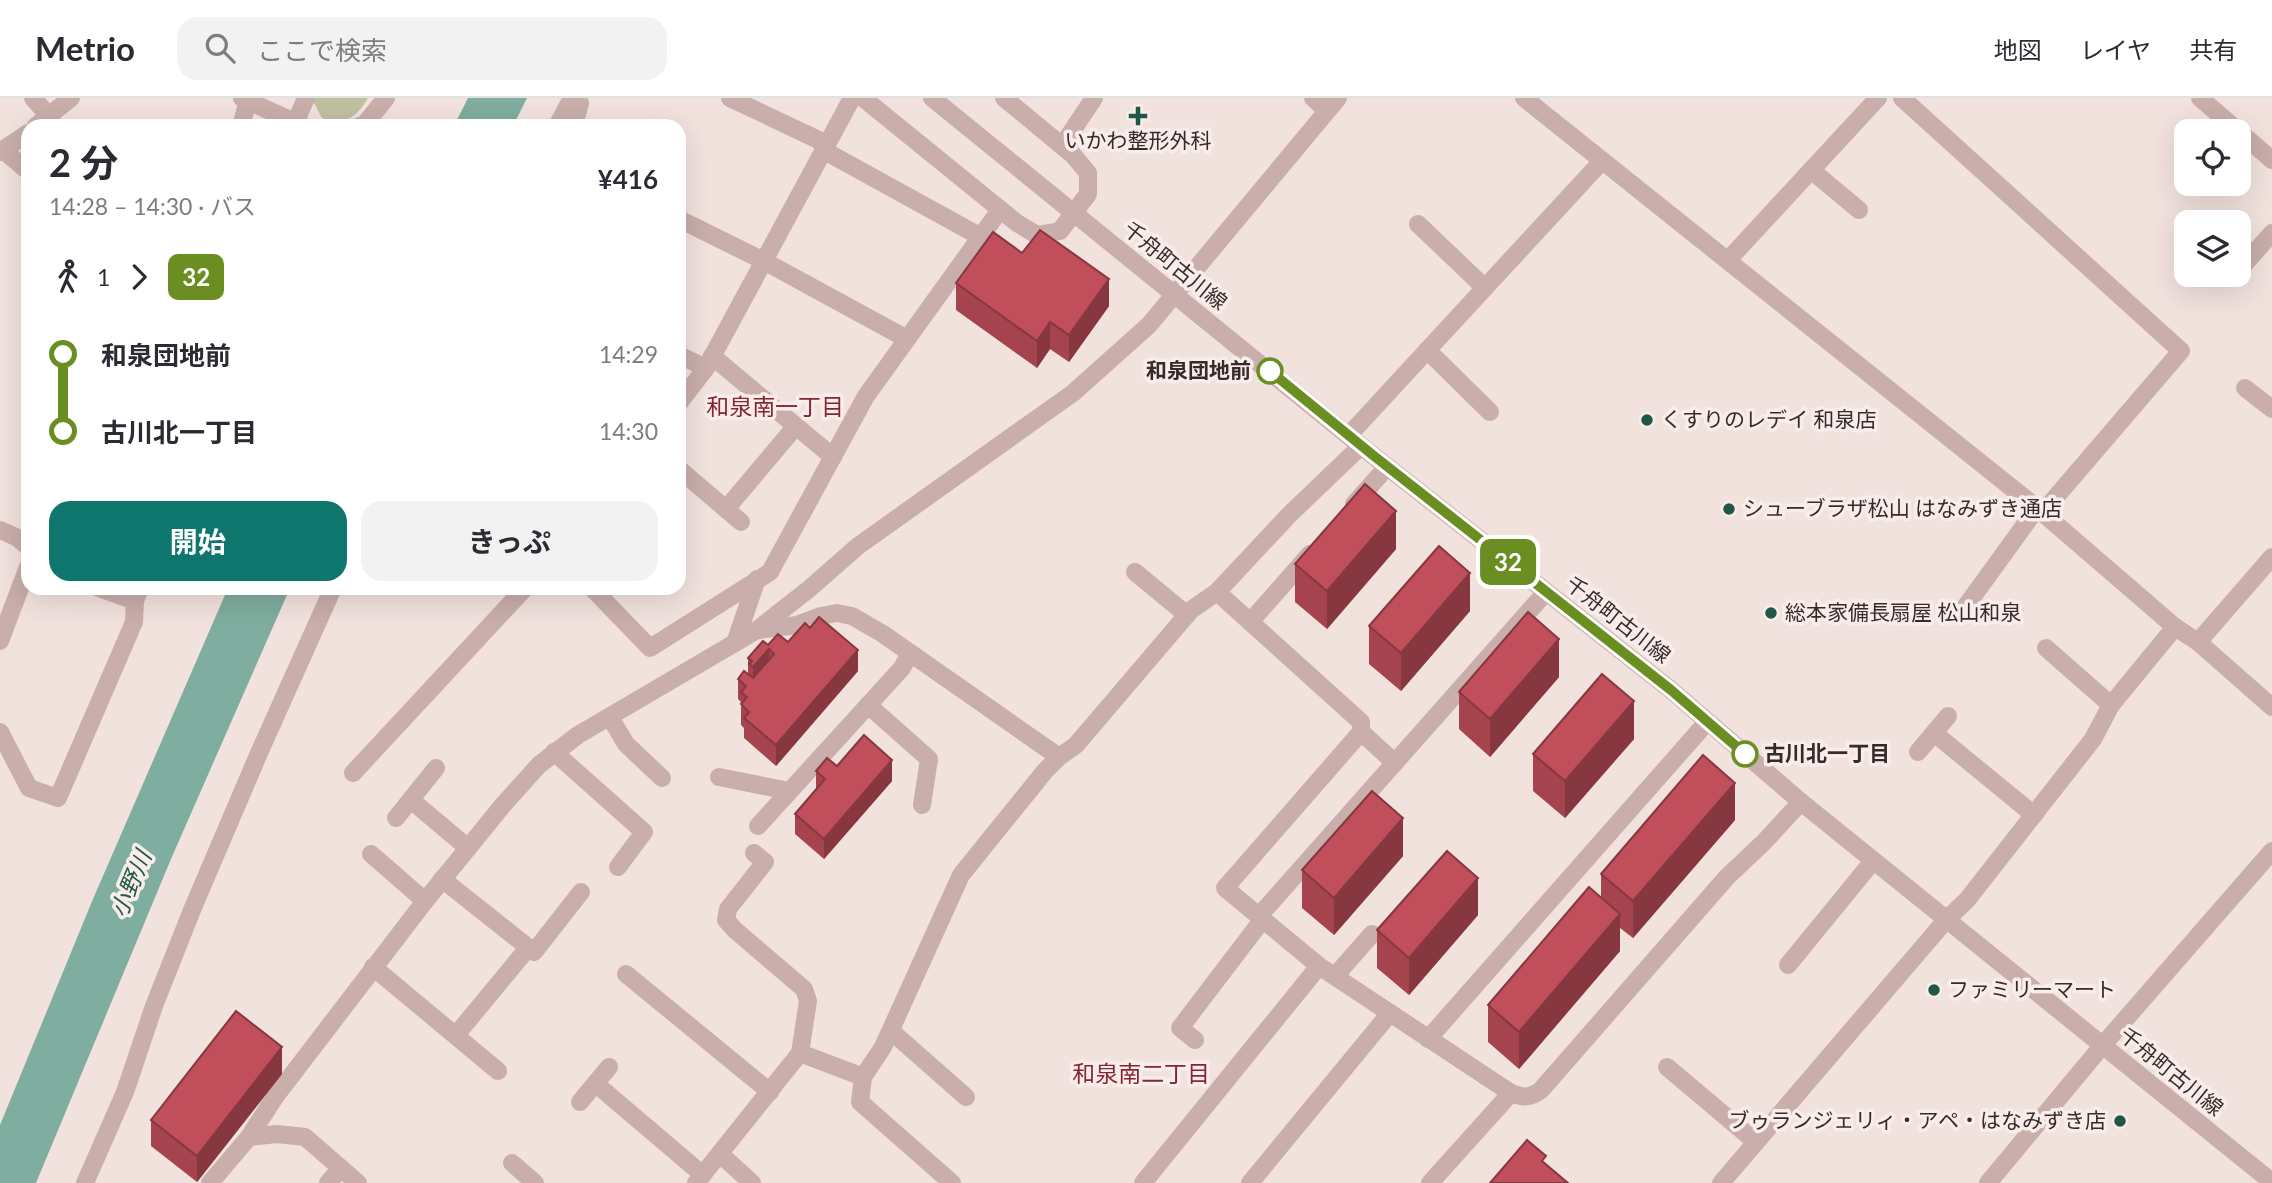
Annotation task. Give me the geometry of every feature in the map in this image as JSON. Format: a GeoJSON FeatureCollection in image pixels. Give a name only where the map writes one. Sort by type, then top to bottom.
{"type":"FeatureCollection","features":[{"type":"Feature","properties":{"kind":"street"},"geometry":{"type":"LineString","coordinates":[[33,98],[41,119]]}},
{"type":"Feature","properties":{"kind":"street"},"geometry":{"type":"LineString","coordinates":[[45,119],[71,98]]}},
{"type":"Feature","properties":{"kind":"street"},"geometry":{"type":"LineString","coordinates":[[301,119],[306,98]]}},
{"type":"Feature","properties":{"kind":"street"},"geometry":{"type":"LineString","coordinates":[[369,119],[386,98]]}},
{"type":"Feature","properties":{"kind":"street"},"geometry":{"type":"LineString","coordinates":[[730,98],[825,147],[981,237]]}},
{"type":"Feature","properties":{"kind":"street"},"geometry":{"type":"LineString","coordinates":[[686,393],[709,362],[852,98]]}},
{"type":"Feature","properties":{"kind":"street"},"geometry":{"type":"LineString","coordinates":[[863,98],[1000,210],[1037,235],[1060,231],[1088,194],[1088,173],[1073,155],[1004,98]]}},
{"type":"Feature","properties":{"kind":"street","name":"千舟町古川線"},"geometry":{"type":"LineString","coordinates":[[932,98],[1707,722],[1873,861],[2272,1182]]}},
{"type":"Feature","properties":{"kind":"street"},"geometry":{"type":"LineString","coordinates":[[1062,146],[1094,98]]}},
{"type":"Feature","properties":{"kind":"street"},"geometry":{"type":"LineString","coordinates":[[210,1183],[442,879],[503,805],[554,752],[578,735],[757,630],[858,546],[1073,393],[1149,325],[1176,295],[1333,104],[1313,98]]}},
{"type":"Feature","properties":{"kind":"street"},"geometry":{"type":"LineString","coordinates":[[1524,98],[2040,510],[2272,707]]}},
{"type":"Feature","properties":{"kind":"street"},"geometry":{"type":"LineString","coordinates":[[1728,260],[1878,98]]}},
{"type":"Feature","properties":{"kind":"street"},"geometry":{"type":"LineString","coordinates":[[1902,98],[2181,351],[2040,510],[1966,606]]}},
{"type":"Feature","properties":{"kind":"street"},"geometry":{"type":"LineString","coordinates":[[2200,98],[2223,119]]}},
{"type":"Feature","properties":{"kind":"street"},"geometry":{"type":"LineString","coordinates":[[243,119],[245,99],[287,119]]}},
{"type":"Feature","properties":{"kind":"street"},"geometry":{"type":"LineString","coordinates":[[562,119],[577,100]]}},
{"type":"Feature","properties":{"kind":"street"},"geometry":{"type":"LineString","coordinates":[[575,119],[577,100]]}},
{"type":"Feature","properties":{"kind":"street"},"geometry":{"type":"LineString","coordinates":[[21,138],[1,151],[21,167]]}},
{"type":"Feature","properties":{"kind":"street"},"geometry":{"type":"LineString","coordinates":[[2251,140],[2269,152]]}},
{"type":"Feature","properties":{"kind":"street"},"geometry":{"type":"LineString","coordinates":[[952,1183],[860,1102],[863,1077],[891,1031],[961,875],[1059,757],[1076,746],[1186,615],[1217,592],[1289,515],[1355,440],[1427,350],[1602,161]]}},
{"type":"Feature","properties":{"kind":"street"},"geometry":{"type":"LineString","coordinates":[[1811,170],[1859,210]]}},
{"type":"Feature","properties":{"kind":"street"},"geometry":{"type":"LineString","coordinates":[[599,595],[650,648],[770,572],[866,396],[1000,210]]}},
{"type":"Feature","properties":{"kind":"street"},"geometry":{"type":"LineString","coordinates":[[686,222],[764,261],[907,339]]}},
{"type":"Feature","properties":{"kind":"street"},"geometry":{"type":"LineString","coordinates":[[1419,224],[1484,287]]}},
{"type":"Feature","properties":{"kind":"street"},"geometry":{"type":"LineString","coordinates":[[2251,257],[2272,233]]}},
{"type":"Feature","properties":{"kind":"street"},"geometry":{"type":"LineString","coordinates":[[1427,350],[1490,412]]}},
{"type":"Feature","properties":{"kind":"street"},"geometry":{"type":"LineString","coordinates":[[686,357],[709,362],[796,426],[833,457]]}},
{"type":"Feature","properties":{"kind":"street"},"geometry":{"type":"LineString","coordinates":[[2245,387],[2272,409]]}},
{"type":"Feature","properties":{"kind":"street"},"geometry":{"type":"LineString","coordinates":[[726,509],[796,426]]}},
{"type":"Feature","properties":{"kind":"street"},"geometry":{"type":"LineString","coordinates":[[1341,518],[1387,467]]}},
{"type":"Feature","properties":{"kind":"street"},"geometry":{"type":"LineString","coordinates":[[686,475],[741,522]]}},
{"type":"Feature","properties":{"kind":"street"},"geometry":{"type":"LineString","coordinates":[[0,530],[21,541]]}},
{"type":"Feature","properties":{"kind":"street"},"geometry":{"type":"LineString","coordinates":[[1250,622],[1323,539]]}},
{"type":"Feature","properties":{"kind":"street"},"geometry":{"type":"LineString","coordinates":[[2198,642],[2272,557]]}},
{"type":"Feature","properties":{"kind":"street"},"geometry":{"type":"LineString","coordinates":[[1135,572],[1186,615]]}},
{"type":"Feature","properties":{"kind":"street"},"geometry":{"type":"LineString","coordinates":[[735,643],[757,579]]}},
{"type":"Feature","properties":{"kind":"street"},"geometry":{"type":"LineString","coordinates":[[0,641],[21,586]]}},
{"type":"Feature","properties":{"kind":"street"},"geometry":{"type":"LineString","coordinates":[[1217,592],[1361,722],[1361,732],[1225,888],[1319,966],[1511,1093],[1524,1097],[1541,1090],[1727,877],[1801,802]]}},
{"type":"Feature","properties":{"kind":"street"},"geometry":{"type":"LineString","coordinates":[[1195,1040],[1180,1028],[1261,918],[1546,592]]}},
{"type":"Feature","properties":{"kind":"street"},"geometry":{"type":"LineString","coordinates":[[0,733],[29,788],[58,798],[134,622],[138,595]]}},
{"type":"Feature","properties":{"kind":"street"},"geometry":{"type":"LineString","coordinates":[[85,1183],[125,1092],[154,1006],[192,910],[330,595]]}},
{"type":"Feature","properties":{"kind":"street"},"geometry":{"type":"LineString","coordinates":[[353,773],[518,595]]}},
{"type":"Feature","properties":{"kind":"street"},"geometry":{"type":"LineString","coordinates":[[757,630],[797,625],[837,613],[852,616],[865,622],[1059,757]]}},
{"type":"Feature","properties":{"kind":"street"},"geometry":{"type":"LineString","coordinates":[[1721,1183],[1946,920],[1967,900],[2093,738],[2111,705],[2175,627]]}},
{"type":"Feature","properties":{"kind":"street"},"geometry":{"type":"LineString","coordinates":[[2046,648],[2111,705]]}},
{"type":"Feature","properties":{"kind":"street"},"geometry":{"type":"LineString","coordinates":[[758,826],[902,667],[910,653]]}},
{"type":"Feature","properties":{"kind":"street"},"geometry":{"type":"LineString","coordinates":[[868,705],[929,759],[922,805]]}},
{"type":"Feature","properties":{"kind":"street"},"geometry":{"type":"LineString","coordinates":[[1918,752],[1948,716]]}},
{"type":"Feature","properties":{"kind":"street"},"geometry":{"type":"LineString","coordinates":[[610,717],[625,744],[662,778]]}},
{"type":"Feature","properties":{"kind":"street"},"geometry":{"type":"LineString","coordinates":[[1428,1039],[1707,722]]}},
{"type":"Feature","properties":{"kind":"street"},"geometry":{"type":"LineString","coordinates":[[1361,732],[1395,762]]}},
{"type":"Feature","properties":{"kind":"street"},"geometry":{"type":"LineString","coordinates":[[1934,733],[2034,815]]}},
{"type":"Feature","properties":{"kind":"street"},"geometry":{"type":"LineString","coordinates":[[554,752],[644,832],[618,867]]}},
{"type":"Feature","properties":{"kind":"street"},"geometry":{"type":"LineString","coordinates":[[396,818],[436,768]]}},
{"type":"Feature","properties":{"kind":"street"},"geometry":{"type":"LineString","coordinates":[[719,777],[789,791]]}},
{"type":"Feature","properties":{"kind":"street"},"geometry":{"type":"LineString","coordinates":[[411,800],[468,848]]}},
{"type":"Feature","properties":{"kind":"street"},"geometry":{"type":"LineString","coordinates":[[1988,1183],[2102,1046],[2272,851]]}},
{"type":"Feature","properties":{"kind":"street"},"geometry":{"type":"LineString","coordinates":[[596,1084],[699,1179],[800,1053],[808,1001],[804,989],[726,920],[729,909],[765,862],[754,853]]}},
{"type":"Feature","properties":{"kind":"street"},"geometry":{"type":"LineString","coordinates":[[371,854],[425,901]]}},
{"type":"Feature","properties":{"kind":"street"},"geometry":{"type":"LineString","coordinates":[[1788,965],[1873,861]]}},
{"type":"Feature","properties":{"kind":"street"},"geometry":{"type":"LineString","coordinates":[[442,879],[534,952],[581,892]]}},
{"type":"Feature","properties":{"kind":"street"},"geometry":{"type":"LineString","coordinates":[[1335,976],[1372,934]]}},
{"type":"Feature","properties":{"kind":"street"},"geometry":{"type":"LineString","coordinates":[[456,1035],[528,948]]}},
{"type":"Feature","properties":{"kind":"street"},"geometry":{"type":"LineString","coordinates":[[1143,1183],[1319,966]]}},
{"type":"Feature","properties":{"kind":"street"},"geometry":{"type":"LineString","coordinates":[[373,967],[498,1071]]}},
{"type":"Feature","properties":{"kind":"street"},"geometry":{"type":"LineString","coordinates":[[626,974],[770,1092]]}},
{"type":"Feature","properties":{"kind":"street"},"geometry":{"type":"LineString","coordinates":[[1259,1180],[1390,1013]]}},
{"type":"Feature","properties":{"kind":"street"},"geometry":{"type":"LineString","coordinates":[[891,1031],[966,1097]]}},
{"type":"Feature","properties":{"kind":"street"},"geometry":{"type":"LineString","coordinates":[[800,1053],[863,1077]]}},
{"type":"Feature","properties":{"kind":"street"},"geometry":{"type":"LineString","coordinates":[[580,1102],[609,1067]]}},
{"type":"Feature","properties":{"kind":"street"},"geometry":{"type":"LineString","coordinates":[[1667,1067],[1756,1142]]}},
{"type":"Feature","properties":{"kind":"street"},"geometry":{"type":"LineString","coordinates":[[1430,1183],[1511,1093]]}},
{"type":"Feature","properties":{"kind":"street"},"geometry":{"type":"LineString","coordinates":[[248,1136],[284,1134],[305,1137],[358,1183]]}},
{"type":"Feature","properties":{"kind":"street"},"geometry":{"type":"LineString","coordinates":[[720,1154],[752,1183]]}},
{"type":"Feature","properties":{"kind":"street"},"geometry":{"type":"LineString","coordinates":[[512,1163],[535,1183]]}},
{"type":"Feature","properties":{"kind":"street"},"geometry":{"type":"LineString","coordinates":[[328,1183],[341,1168]]}},
{"type":"Feature","properties":{"kind":"shaded area"},"geometry":{"type":"Polygon","coordinates":[[[315,98],[368,98],[359,111],[346,119],[322,118],[313,101],[315,98]]]}},
{"type":"Feature","properties":{"kind":"water"},"geometry":{"type":"Polygon","coordinates":[[[468,98],[527,98],[516,119],[458,119],[468,98]]]}},
{"type":"Feature","properties":{"kind":"water","name":"小野川"},"geometry":{"type":"Polygon","coordinates":[[[225,595],[287,595],[171,859],[36,1183],[0,1183],[0,1125],[93,899],[225,595]]]}},
{"type":"Feature","properties":{"kind":"building"},"geometry":{"type":"Polygon","coordinates":[[[1040,230],[1109,279],[1069,335],[1050,322],[1037,341],[956,283],[993,232],[1022,253],[1040,230]]]}},
{"type":"Feature","properties":{"kind":"building"},"geometry":{"type":"Polygon","coordinates":[[[1365,484],[1396,511],[1327,591],[1295,564],[1365,484]]]}},
{"type":"Feature","properties":{"kind":"building"},"geometry":{"type":"Polygon","coordinates":[[[1439,546],[1470,573],[1401,653],[1369,626],[1439,546]]]}},
{"type":"Feature","properties":{"kind":"building"},"geometry":{"type":"Polygon","coordinates":[[[1528,612],[1559,639],[1490,719],[1459,692],[1528,612]]]}},
{"type":"Feature","properties":{"kind":"building"},"geometry":{"type":"Polygon","coordinates":[[[819,617],[858,650],[776,745],[744,718],[749,712],[741,704],[747,697],[741,692],[746,686],[738,679],[744,671],[753,678],[774,654],[769,649],[753,667],[749,664],[752,661],[748,658],[763,641],[768,645],[778,634],[788,642],[805,623],[810,628],[819,617]]]}},
{"type":"Feature","properties":{"kind":"building"},"geometry":{"type":"Polygon","coordinates":[[[1602,674],[1634,701],[1565,781],[1533,754],[1602,674]]]}},
{"type":"Feature","properties":{"kind":"building"},"geometry":{"type":"Polygon","coordinates":[[[864,735],[892,760],[824,839],[795,814],[825,779],[816,771],[827,758],[837,766],[864,735]]]}},
{"type":"Feature","properties":{"kind":"building"},"geometry":{"type":"Polygon","coordinates":[[[1703,755],[1735,783],[1633,901],[1601,874],[1703,755]]]}},
{"type":"Feature","properties":{"kind":"building"},"geometry":{"type":"Polygon","coordinates":[[[1372,791],[1403,818],[1334,898],[1302,870],[1372,791]]]}},
{"type":"Feature","properties":{"kind":"building"},"geometry":{"type":"Polygon","coordinates":[[[1447,851],[1478,878],[1409,958],[1377,930],[1447,851]]]}},
{"type":"Feature","properties":{"kind":"building"},"geometry":{"type":"Polygon","coordinates":[[[1589,887],[1620,914],[1519,1032],[1488,1005],[1589,887]]]}},
{"type":"Feature","properties":{"kind":"building"},"geometry":{"type":"Polygon","coordinates":[[[236,1011],[282,1047],[197,1156],[151,1120],[236,1011]]]}},
{"type":"Feature","properties":{"kind":"building"},"geometry":{"type":"Polygon","coordinates":[[[1527,1140],[1546,1156],[1542,1161],[1568,1183],[1490,1183],[1527,1140]]]}},
{"type":"Feature","properties":{"kind":"bus line","name":"32"},"geometry":{"type":"LineString","coordinates":[[1270,371],[1671,690],[1745,754]]}},
{"type":"Feature","properties":{"kind":"place","name":"いかわ整形外科"},"geometry":{"type":"Point","coordinates":[1138,116]}},
{"type":"Feature","properties":{"kind":"place","name":"和泉団地前"},"geometry":{"type":"Point","coordinates":[1270,371]}},
{"type":"Feature","properties":{"kind":"place","name":"くすりのレデイ 和泉店"},"geometry":{"type":"Point","coordinates":[1647,420]}},
{"type":"Feature","properties":{"kind":"place","name":"シューブラザ松山 はなみずき通店"},"geometry":{"type":"Point","coordinates":[1729,509]}},
{"type":"Feature","properties":{"kind":"place","name":"総本家備長扇屋 松山和泉"},"geometry":{"type":"Point","coordinates":[1771,613]}},
{"type":"Feature","properties":{"kind":"place","name":"古川北一丁目"},"geometry":{"type":"Point","coordinates":[1745,754]}},
{"type":"Feature","properties":{"kind":"place","name":"ファミリーマート"},"geometry":{"type":"Point","coordinates":[1934,990]}},
{"type":"Feature","properties":{"kind":"place","name":"ブゥランジェリィ・アペ・はなみずき店"},"geometry":{"type":"Point","coordinates":[2120,1121]}},
{"type":"Feature","properties":{"kind":"district","name":"和泉南一丁目"},"geometry":{"type":"Point","coordinates":[775,407]}},
{"type":"Feature","properties":{"kind":"district","name":"和泉南二丁目"},"geometry":{"type":"Point","coordinates":[1141,1074]}}]}
